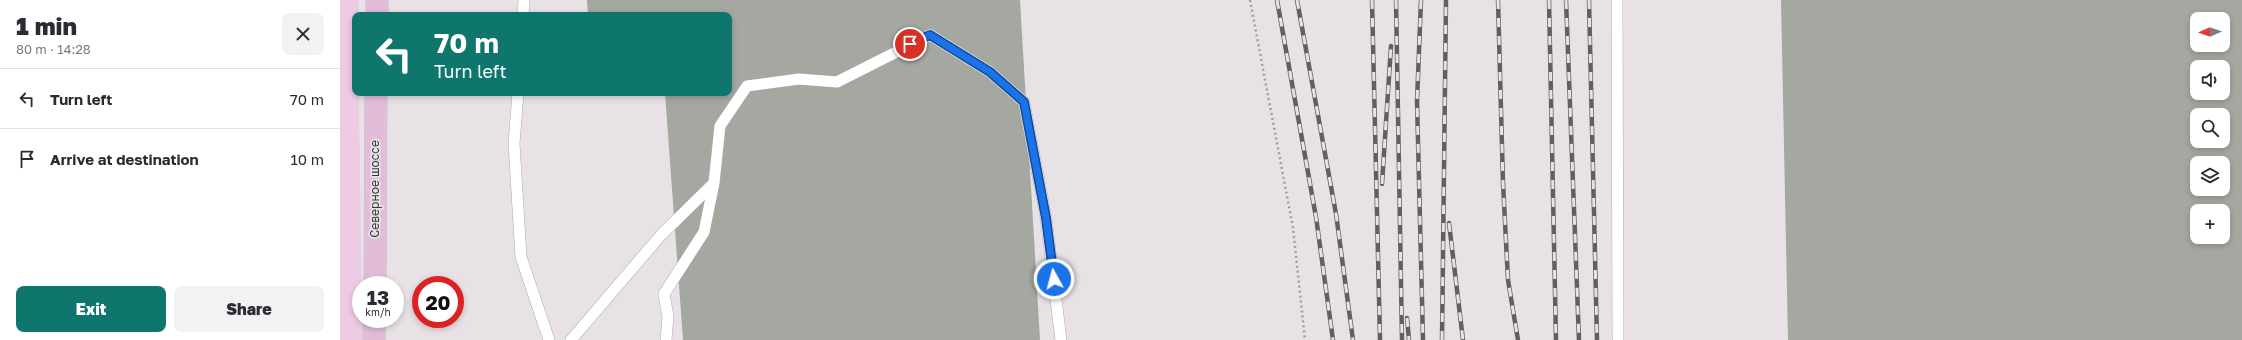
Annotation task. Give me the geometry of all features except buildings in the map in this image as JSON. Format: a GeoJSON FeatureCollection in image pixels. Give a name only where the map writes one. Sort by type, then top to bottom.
{"type":"FeatureCollection","features":[{"type":"Feature","properties":{"kind":"main road"},"geometry":{"type":"LineString","coordinates":[[376,12],[377,0]]}},
{"type":"Feature","properties":{"kind":"main road","name":"Северное шоссе"},"geometry":{"type":"LineString","coordinates":[[375,276],[376,96]]}},
{"type":"Feature","properties":{"kind":"main road"},"geometry":{"type":"LineString","coordinates":[[374,328],[374,340]]}},
{"type":"Feature","properties":{"kind":"lane"},"geometry":{"type":"LineString","coordinates":[[523,12],[524,0]]}},
{"type":"Feature","properties":{"kind":"lane"},"geometry":{"type":"LineString","coordinates":[[1617,0],[1618,340]]}},
{"type":"Feature","properties":{"kind":"lane"},"geometry":{"type":"LineString","coordinates":[[666,340],[668,317],[664,294],[704,232],[714,183],[720,126],[747,86],[799,78],[838,82],[930,35],[990,72],[1024,102],[1046,218],[1061,340]]}},
{"type":"Feature","properties":{"kind":"lane"},"geometry":{"type":"LineString","coordinates":[[518,96],[514,143],[521,257],[549,340]]}},
{"type":"Feature","properties":{"kind":"lane"},"geometry":{"type":"LineString","coordinates":[[571,340],[661,235],[714,183]]}},
{"type":"Feature","properties":{"kind":"path"},"geometry":{"type":"LineString","coordinates":[[1250,0],[1294,228],[1305,340]]}},
{"type":"Feature","properties":{"kind":"shaded area"},"geometry":{"type":"Polygon","coordinates":[[[340,0],[358,0],[359,12],[352,12],[352,96],[359,96],[361,276],[352,276],[352,328],[362,328],[362,340],[340,340],[340,0]]]}},
{"type":"Feature","properties":{"kind":"railway"},"geometry":{"type":"LineString","coordinates":[[1277,0],[1316,217],[1333,340]]}},
{"type":"Feature","properties":{"kind":"railway"},"geometry":{"type":"LineString","coordinates":[[1297,0],[1336,214],[1353,340]]}},
{"type":"Feature","properties":{"kind":"railway"},"geometry":{"type":"LineString","coordinates":[[1372,0],[1380,340]]}},
{"type":"Feature","properties":{"kind":"railway"},"geometry":{"type":"LineString","coordinates":[[1396,0],[1402,340]]}},
{"type":"Feature","properties":{"kind":"railway"},"geometry":{"type":"LineString","coordinates":[[1421,0],[1417,101],[1423,340]]}},
{"type":"Feature","properties":{"kind":"railway"},"geometry":{"type":"LineString","coordinates":[[1442,340],[1446,0]]}},
{"type":"Feature","properties":{"kind":"railway"},"geometry":{"type":"LineString","coordinates":[[1498,0],[1503,183],[1508,280],[1518,340]]}},
{"type":"Feature","properties":{"kind":"railway"},"geometry":{"type":"LineString","coordinates":[[1549,0],[1556,340]]}},
{"type":"Feature","properties":{"kind":"railway"},"geometry":{"type":"LineString","coordinates":[[1566,0],[1579,340]]}},
{"type":"Feature","properties":{"kind":"railway"},"geometry":{"type":"LineString","coordinates":[[1589,0],[1597,340]]}},
{"type":"Feature","properties":{"kind":"railway"},"geometry":{"type":"LineString","coordinates":[[1382,184],[1391,46]]}},
{"type":"Feature","properties":{"kind":"railway"},"geometry":{"type":"LineString","coordinates":[[1449,223],[1463,340]]}},
{"type":"Feature","properties":{"kind":"railway"},"geometry":{"type":"LineString","coordinates":[[1407,318],[1409,340]]}},
{"type":"Feature","properties":{"kind":"route"},"geometry":{"type":"LineString","coordinates":[[910,44],[930,35],[990,72],[1024,102],[1046,218],[1054,279]]}}]}
